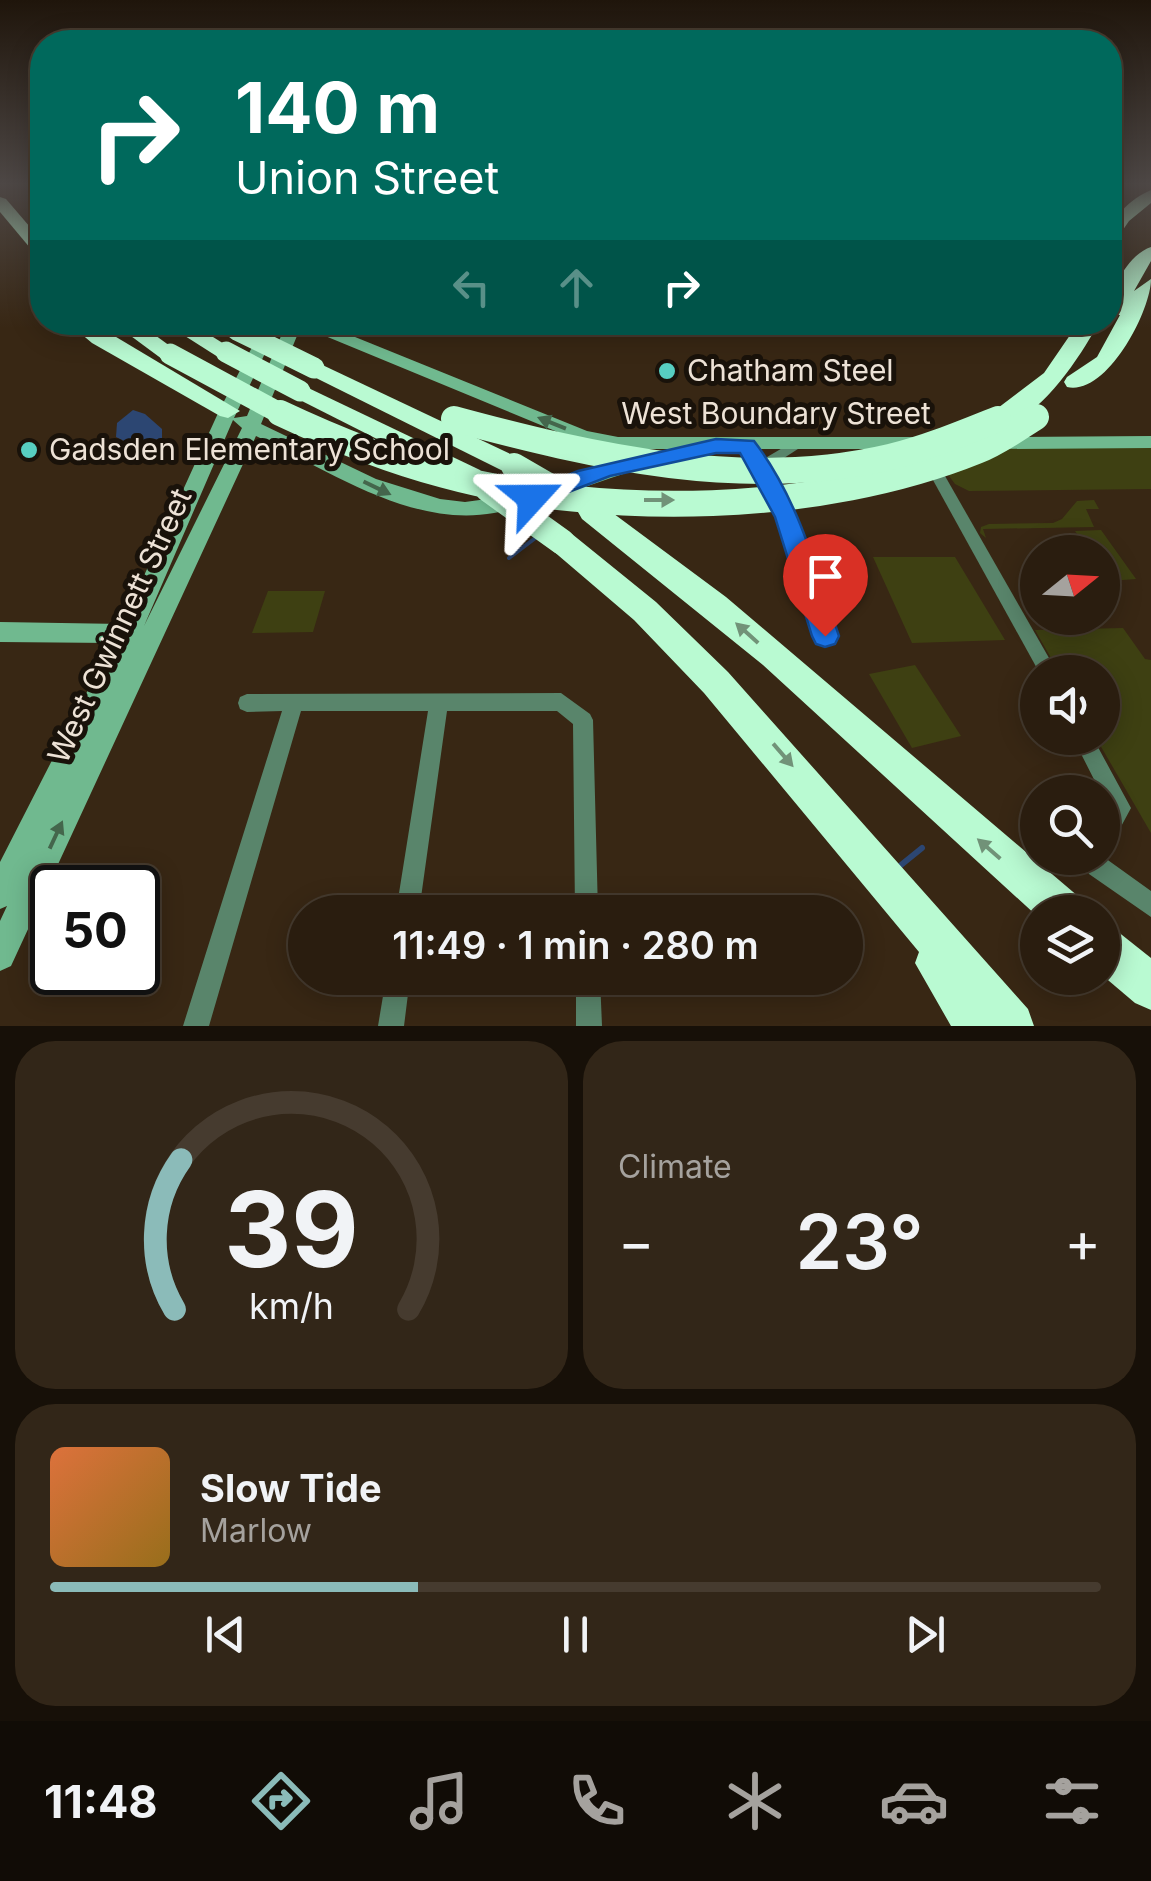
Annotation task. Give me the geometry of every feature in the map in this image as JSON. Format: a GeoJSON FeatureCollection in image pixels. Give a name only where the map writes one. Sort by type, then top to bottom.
{"type":"FeatureCollection","features":[{"type":"Feature","properties":{"kind":"highway"},"geometry":{"type":"LineString","coordinates":[[1122,294],[1151,237]]}},
{"type":"Feature","properties":{"kind":"highway"},"geometry":{"type":"LineString","coordinates":[[1122,331],[1140,296],[1151,286]]}},
{"type":"Feature","properties":{"kind":"highway"},"geometry":{"type":"LineString","coordinates":[[93,335],[228,412]]}},
{"type":"Feature","properties":{"kind":"highway"},"geometry":{"type":"LineString","coordinates":[[142,335],[219,384],[298,421],[446,476],[515,490],[622,500],[730,500],[833,488],[917,472],[979,450],[1036,417],[1075,382],[1092,364],[1104,335]]}},
{"type":"Feature","properties":{"kind":"highway"},"geometry":{"type":"LineString","coordinates":[[197,335],[471,476],[562,542],[668,633],[781,752],[879,874],[1011,1026]]}},
{"type":"Feature","properties":{"kind":"highway"},"geometry":{"type":"LineString","coordinates":[[249,335],[514,466],[651,553],[1045,895]]}},
{"type":"Feature","properties":{"kind":"highway"},"geometry":{"type":"LineString","coordinates":[[1076,346],[1078,335]]}},
{"type":"Feature","properties":{"kind":"highway"},"geometry":{"type":"LineString","coordinates":[[318,370],[454,419],[620,460],[805,469],[880,460],[934,445],[998,418],[1054,379],[1082,335]]}},
{"type":"Feature","properties":{"kind":"highway"},"geometry":{"type":"LineString","coordinates":[[1075,382],[1106,362],[1120,335]]}},
{"type":"Feature","properties":{"kind":"highway"},"geometry":{"type":"LineString","coordinates":[[879,874],[978,1026]]}},
{"type":"Feature","properties":{"kind":"highway"},"geometry":{"type":"LineString","coordinates":[[1120,961],[1151,987]]}},
{"type":"Feature","properties":{"kind":"main road","name":"West Gwinnett Street"},"geometry":{"type":"LineString","coordinates":[[0,955],[140,634],[228,412],[266,335]]}},
{"type":"Feature","properties":{"kind":"main road","name":"West Gwinnett Street"},"geometry":{"type":"LineString","coordinates":[[0,894],[238,454],[289,335]]}},
{"type":"Feature","properties":{"kind":"main road","name":"West Boundary Street"},"geometry":{"type":"LineString","coordinates":[[336,335],[582,436],[631,444],[1151,442]]}},
{"type":"Feature","properties":{"kind":"main road"},"geometry":{"type":"LineString","coordinates":[[228,412],[390,495],[418,504],[485,508],[532,498],[578,478],[716,446]]}},
{"type":"Feature","properties":{"kind":"main road"},"geometry":{"type":"LineString","coordinates":[[578,478],[592,456],[582,436]]}},
{"type":"Feature","properties":{"kind":"main road"},"geometry":{"type":"LineString","coordinates":[[238,454],[264,441],[288,443]]}},
{"type":"Feature","properties":{"kind":"main road"},"geometry":{"type":"LineString","coordinates":[[0,632],[140,634]]}},
{"type":"Feature","properties":{"kind":"street"},"geometry":{"type":"LineString","coordinates":[[919,443],[1038,655]]}},
{"type":"Feature","properties":{"kind":"street"},"geometry":{"type":"LineString","coordinates":[[762,466],[796,444]]}},
{"type":"Feature","properties":{"kind":"street"},"geometry":{"type":"LineString","coordinates":[[746,446],[762,466],[787,517],[825,636]]}},
{"type":"Feature","properties":{"kind":"street"},"geometry":{"type":"LineString","coordinates":[[247,702],[561,702],[584,720],[587,895]]}},
{"type":"Feature","properties":{"kind":"street"},"geometry":{"type":"LineString","coordinates":[[196,1026],[294,702]]}},
{"type":"Feature","properties":{"kind":"street"},"geometry":{"type":"LineString","coordinates":[[411,895],[439,703]]}},
{"type":"Feature","properties":{"kind":"street"},"geometry":{"type":"LineString","coordinates":[[1113,875],[1151,905]]}},
{"type":"Feature","properties":{"kind":"street"},"geometry":{"type":"LineString","coordinates":[[390,1026],[395,995]]}},
{"type":"Feature","properties":{"kind":"street"},"geometry":{"type":"LineString","coordinates":[[588,995],[589,1026]]}},
{"type":"Feature","properties":{"kind":"shaded area"},"geometry":{"type":"Polygon","coordinates":[[[1011,446],[1151,447],[1151,489],[969,491],[955,484],[946,472],[1011,446]]]}},
{"type":"Feature","properties":{"kind":"shaded area"},"geometry":{"type":"Polygon","coordinates":[[[1094,500],[1099,509],[1086,509],[1094,527],[983,529],[986,538],[980,533],[981,527],[989,524],[1053,523],[1062,519],[1077,501],[1094,500]]]}},
{"type":"Feature","properties":{"kind":"shaded area"},"geometry":{"type":"Polygon","coordinates":[[[1101,530],[1105,535],[1078,535],[1075,531],[1101,530]]]}},
{"type":"Feature","properties":{"kind":"shaded area"},"geometry":{"type":"Polygon","coordinates":[[[873,557],[955,557],[1005,640],[912,643],[873,557]]]}},
{"type":"Feature","properties":{"kind":"shaded area"},"geometry":{"type":"Polygon","coordinates":[[[1120,557],[1136,579],[1120,580],[1120,557]]]}},
{"type":"Feature","properties":{"kind":"shaded area"},"geometry":{"type":"Polygon","coordinates":[[[268,591],[325,591],[313,632],[252,633],[268,591]]]}},
{"type":"Feature","properties":{"kind":"shaded area"},"geometry":{"type":"Polygon","coordinates":[[[1120,628],[1145,659],[1151,660],[1151,833],[1106,755],[1120,755],[1120,655],[1049,655],[1038,635],[1120,635],[1120,628]]]}},
{"type":"Feature","properties":{"kind":"shaded area"},"geometry":{"type":"Polygon","coordinates":[[[915,665],[961,736],[912,748],[869,674],[915,665]]]}},
{"type":"Feature","properties":{"kind":"water"},"geometry":{"type":"Polygon","coordinates":[[[133,410],[145,414],[162,429],[162,439],[124,441],[116,437],[117,423],[133,410]]]}},
{"type":"Feature","properties":{"kind":"waterway"},"geometry":{"type":"LineString","coordinates":[[509,558],[538,536]]}},
{"type":"Feature","properties":{"kind":"waterway"},"geometry":{"type":"LineString","coordinates":[[901,865],[922,848]]}},
{"type":"Feature","properties":{"kind":"place","name":"Chatham Steel"},"geometry":{"type":"Point","coordinates":[667,371]}},
{"type":"Feature","properties":{"kind":"place","name":"Gadsden Elementary School"},"geometry":{"type":"Point","coordinates":[29,450]}},
{"type":"Feature","properties":{"kind":"route"},"geometry":{"type":"LineString","coordinates":[[532,498],[610,469],[716,446],[746,446],[762,466],[787,517],[825,636]]}}]}
